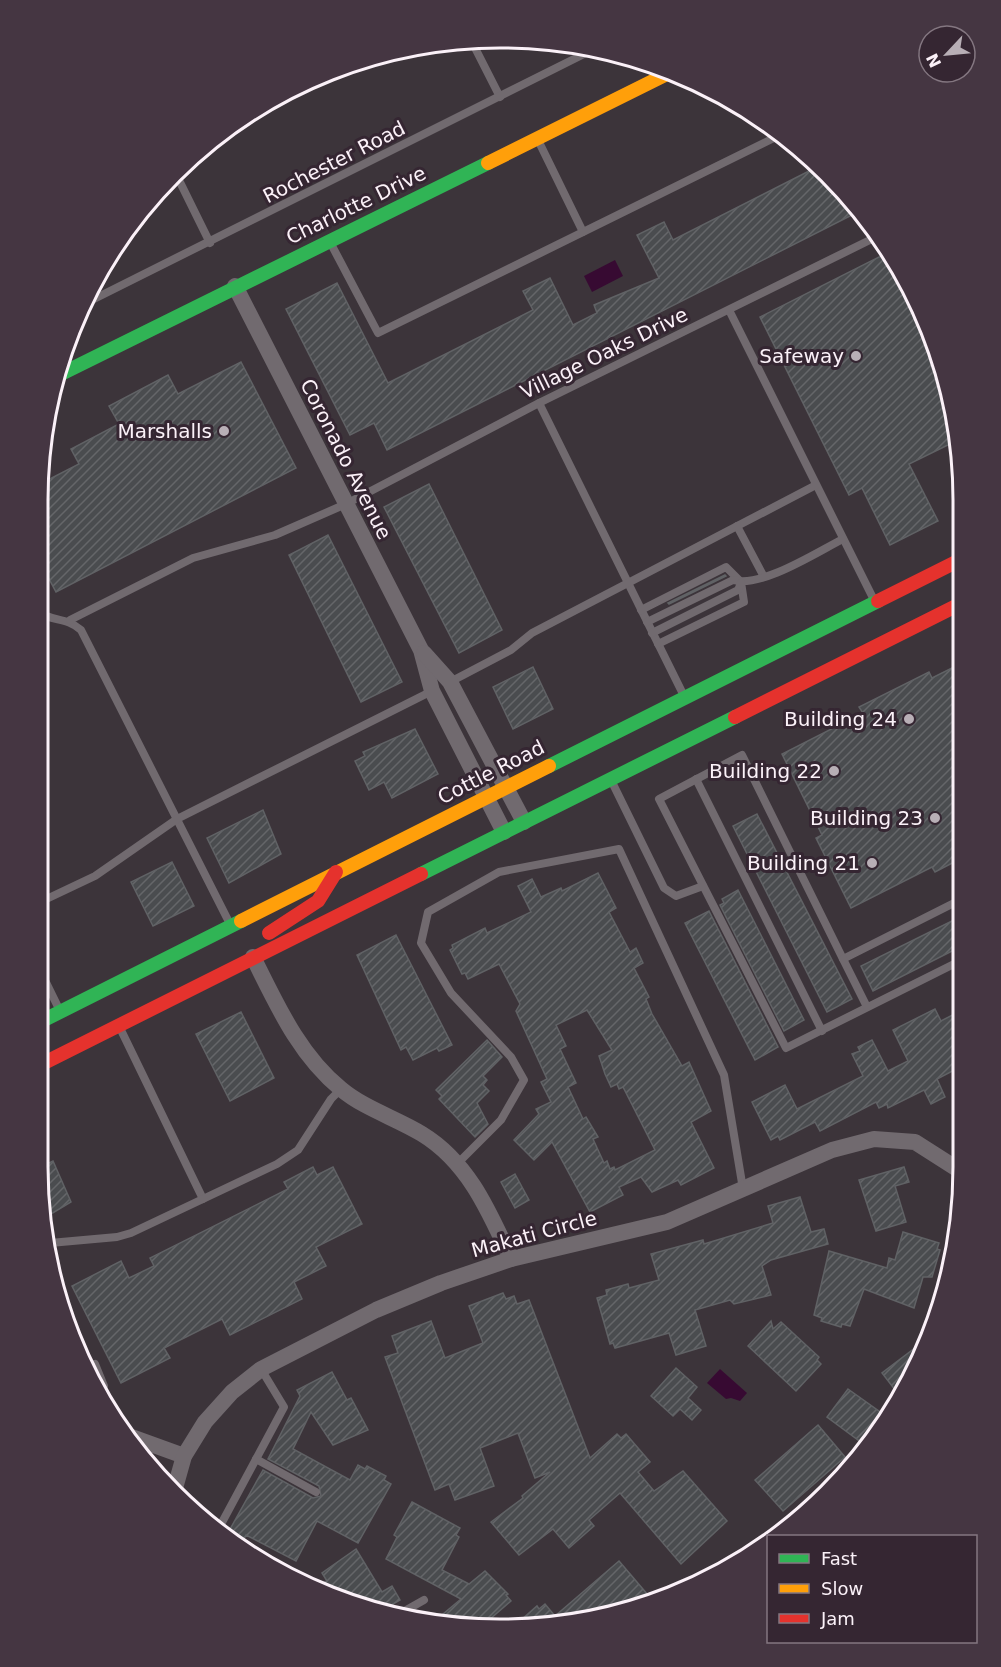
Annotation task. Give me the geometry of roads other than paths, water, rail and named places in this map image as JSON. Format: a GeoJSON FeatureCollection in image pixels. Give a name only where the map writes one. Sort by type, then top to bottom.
{"type":"FeatureCollection","features":[{"type":"Feature","properties":{"kind":"main road","name":"Charlotte Drive"},"geometry":{"type":"LineString","coordinates":[[67,371],[660,77]]}},
{"type":"Feature","properties":{"kind":"main road","name":"Cottle Road"},"geometry":{"type":"LineString","coordinates":[[48,1018],[953,564]]}},
{"type":"Feature","properties":{"kind":"main road"},"geometry":{"type":"LineString","coordinates":[[48,1061],[953,608]]}},
{"type":"Feature","properties":{"kind":"main road"},"geometry":{"type":"LineString","coordinates":[[253,957],[263,937],[297,917],[330,889],[336,872]]}},
{"type":"Feature","properties":{"kind":"main road"},"geometry":{"type":"LineString","coordinates":[[231,925],[232,943]]}},
{"type":"Feature","properties":{"kind":"main road"},"geometry":{"type":"LineString","coordinates":[[157,1006],[224,958]]}},
{"type":"Feature","properties":{"kind":"street","name":"Coronado Avenue"},"geometry":{"type":"LineString","coordinates":[[235,286],[421,650],[432,691],[504,832]]}},
{"type":"Feature","properties":{"kind":"street","name":"Coronado Avenue"},"geometry":{"type":"LineString","coordinates":[[421,650],[450,682],[524,822]]}},
{"type":"Feature","properties":{"kind":"street"},"geometry":{"type":"LineString","coordinates":[[253,957],[287,1024],[310,1058],[341,1089],[423,1135],[458,1163],[489,1210],[511,1259]]}},
{"type":"Feature","properties":{"kind":"street","name":"Makati Circle"},"geometry":{"type":"LineString","coordinates":[[177,1482],[184,1456],[205,1422],[232,1392],[261,1369],[376,1310],[441,1283],[511,1259],[667,1222],[832,1150],[874,1139],[915,1142],[953,1166]]}},
{"type":"Feature","properties":{"kind":"street"},"geometry":{"type":"LineString","coordinates":[[141,1440],[184,1456]]}},
{"type":"Feature","properties":{"kind":"lane"},"geometry":{"type":"LineString","coordinates":[[476,49],[500,97]]}},
{"type":"Feature","properties":{"kind":"lane","name":"Rochester Road"},"geometry":{"type":"LineString","coordinates":[[96,298],[581,56]]}},
{"type":"Feature","properties":{"kind":"lane"},"geometry":{"type":"LineString","coordinates":[[537,138],[583,232]]}},
{"type":"Feature","properties":{"kind":"lane"},"geometry":{"type":"LineString","coordinates":[[329,240],[378,333],[772,139]]}},
{"type":"Feature","properties":{"kind":"lane"},"geometry":{"type":"LineString","coordinates":[[180,182],[210,243]]}},
{"type":"Feature","properties":{"kind":"lane","name":"Village Oaks Drive"},"geometry":{"type":"LineString","coordinates":[[70,620],[193,558],[275,535],[346,504],[539,403],[870,240]]}},
{"type":"Feature","properties":{"kind":"lane"},"geometry":{"type":"LineString","coordinates":[[729,310],[876,603]]}},
{"type":"Feature","properties":{"kind":"lane"},"geometry":{"type":"LineString","coordinates":[[539,403],[684,698]]}},
{"type":"Feature","properties":{"kind":"lane"},"geometry":{"type":"LineString","coordinates":[[450,682],[511,650],[532,633],[816,485]]}},
{"type":"Feature","properties":{"kind":"lane"},"geometry":{"type":"LineString","coordinates":[[737,526],[764,578]]}},
{"type":"Feature","properties":{"kind":"lane"},"geometry":{"type":"LineString","coordinates":[[647,622],[733,580],[741,582],[764,578],[843,539]]}},
{"type":"Feature","properties":{"kind":"lane"},"geometry":{"type":"LineString","coordinates":[[641,610],[726,567],[741,582],[744,602],[658,644]]}},
{"type":"Feature","properties":{"kind":"lane"},"geometry":{"type":"LineString","coordinates":[[652,633],[738,590],[741,582]]}},
{"type":"Feature","properties":{"kind":"lane"},"geometry":{"type":"LineString","coordinates":[[48,618],[70,620],[81,630],[231,925]]}},
{"type":"Feature","properties":{"kind":"lane"},"geometry":{"type":"LineString","coordinates":[[48,898],[94,876],[177,819],[432,691]]}},
{"type":"Feature","properties":{"kind":"lane"},"geometry":{"type":"LineString","coordinates":[[867,1007],[742,755],[659,799],[786,1048],[953,965]]}},
{"type":"Feature","properties":{"kind":"lane"},"geometry":{"type":"LineString","coordinates":[[610,779],[664,888],[676,896],[703,886]]}},
{"type":"Feature","properties":{"kind":"lane"},"geometry":{"type":"LineString","coordinates":[[696,779],[822,1031]]}},
{"type":"Feature","properties":{"kind":"lane"},"geometry":{"type":"LineString","coordinates":[[458,1163],[501,1120],[524,1080],[511,1057],[451,993],[421,943],[428,912],[499,872],[619,849],[724,1075],[743,1190]]}},
{"type":"Feature","properties":{"kind":"lane"},"geometry":{"type":"LineString","coordinates":[[843,959],[953,904]]}},
{"type":"Feature","properties":{"kind":"lane"},"geometry":{"type":"LineString","coordinates":[[48,986],[61,1012]]}},
{"type":"Feature","properties":{"kind":"lane"},"geometry":{"type":"LineString","coordinates":[[118,1025],[203,1199]]}},
{"type":"Feature","properties":{"kind":"lane"},"geometry":{"type":"LineString","coordinates":[[55,1243],[117,1238],[277,1164],[298,1150],[341,1089]]}},
{"type":"Feature","properties":{"kind":"lane"},"geometry":{"type":"LineString","coordinates":[[95,1364],[100,1376]]}},
{"type":"Feature","properties":{"kind":"lane"},"geometry":{"type":"LineString","coordinates":[[222,1523],[284,1407],[261,1369]]}},
{"type":"Feature","properties":{"kind":"lane"},"geometry":{"type":"LineString","coordinates":[[256,1459],[316,1492]]}},
{"type":"Feature","properties":{"kind":"lane"},"geometry":{"type":"LineString","coordinates":[[408,1609],[424,1600]]}},
{"type":"Feature","properties":{"kind":"place","name":"Safeway"},"geometry":{"type":"Point","coordinates":[856,356]}},
{"type":"Feature","properties":{"kind":"place","name":"Marshalls"},"geometry":{"type":"Point","coordinates":[224,431]}},
{"type":"Feature","properties":{"kind":"place","name":"Building 24"},"geometry":{"type":"Point","coordinates":[909,719]}},
{"type":"Feature","properties":{"kind":"place","name":"Building 22"},"geometry":{"type":"Point","coordinates":[834,771]}},
{"type":"Feature","properties":{"kind":"place","name":"Building 23"},"geometry":{"type":"Point","coordinates":[935,818]}},
{"type":"Feature","properties":{"kind":"place","name":"Building 21"},"geometry":{"type":"Point","coordinates":[872,863]}}]}
